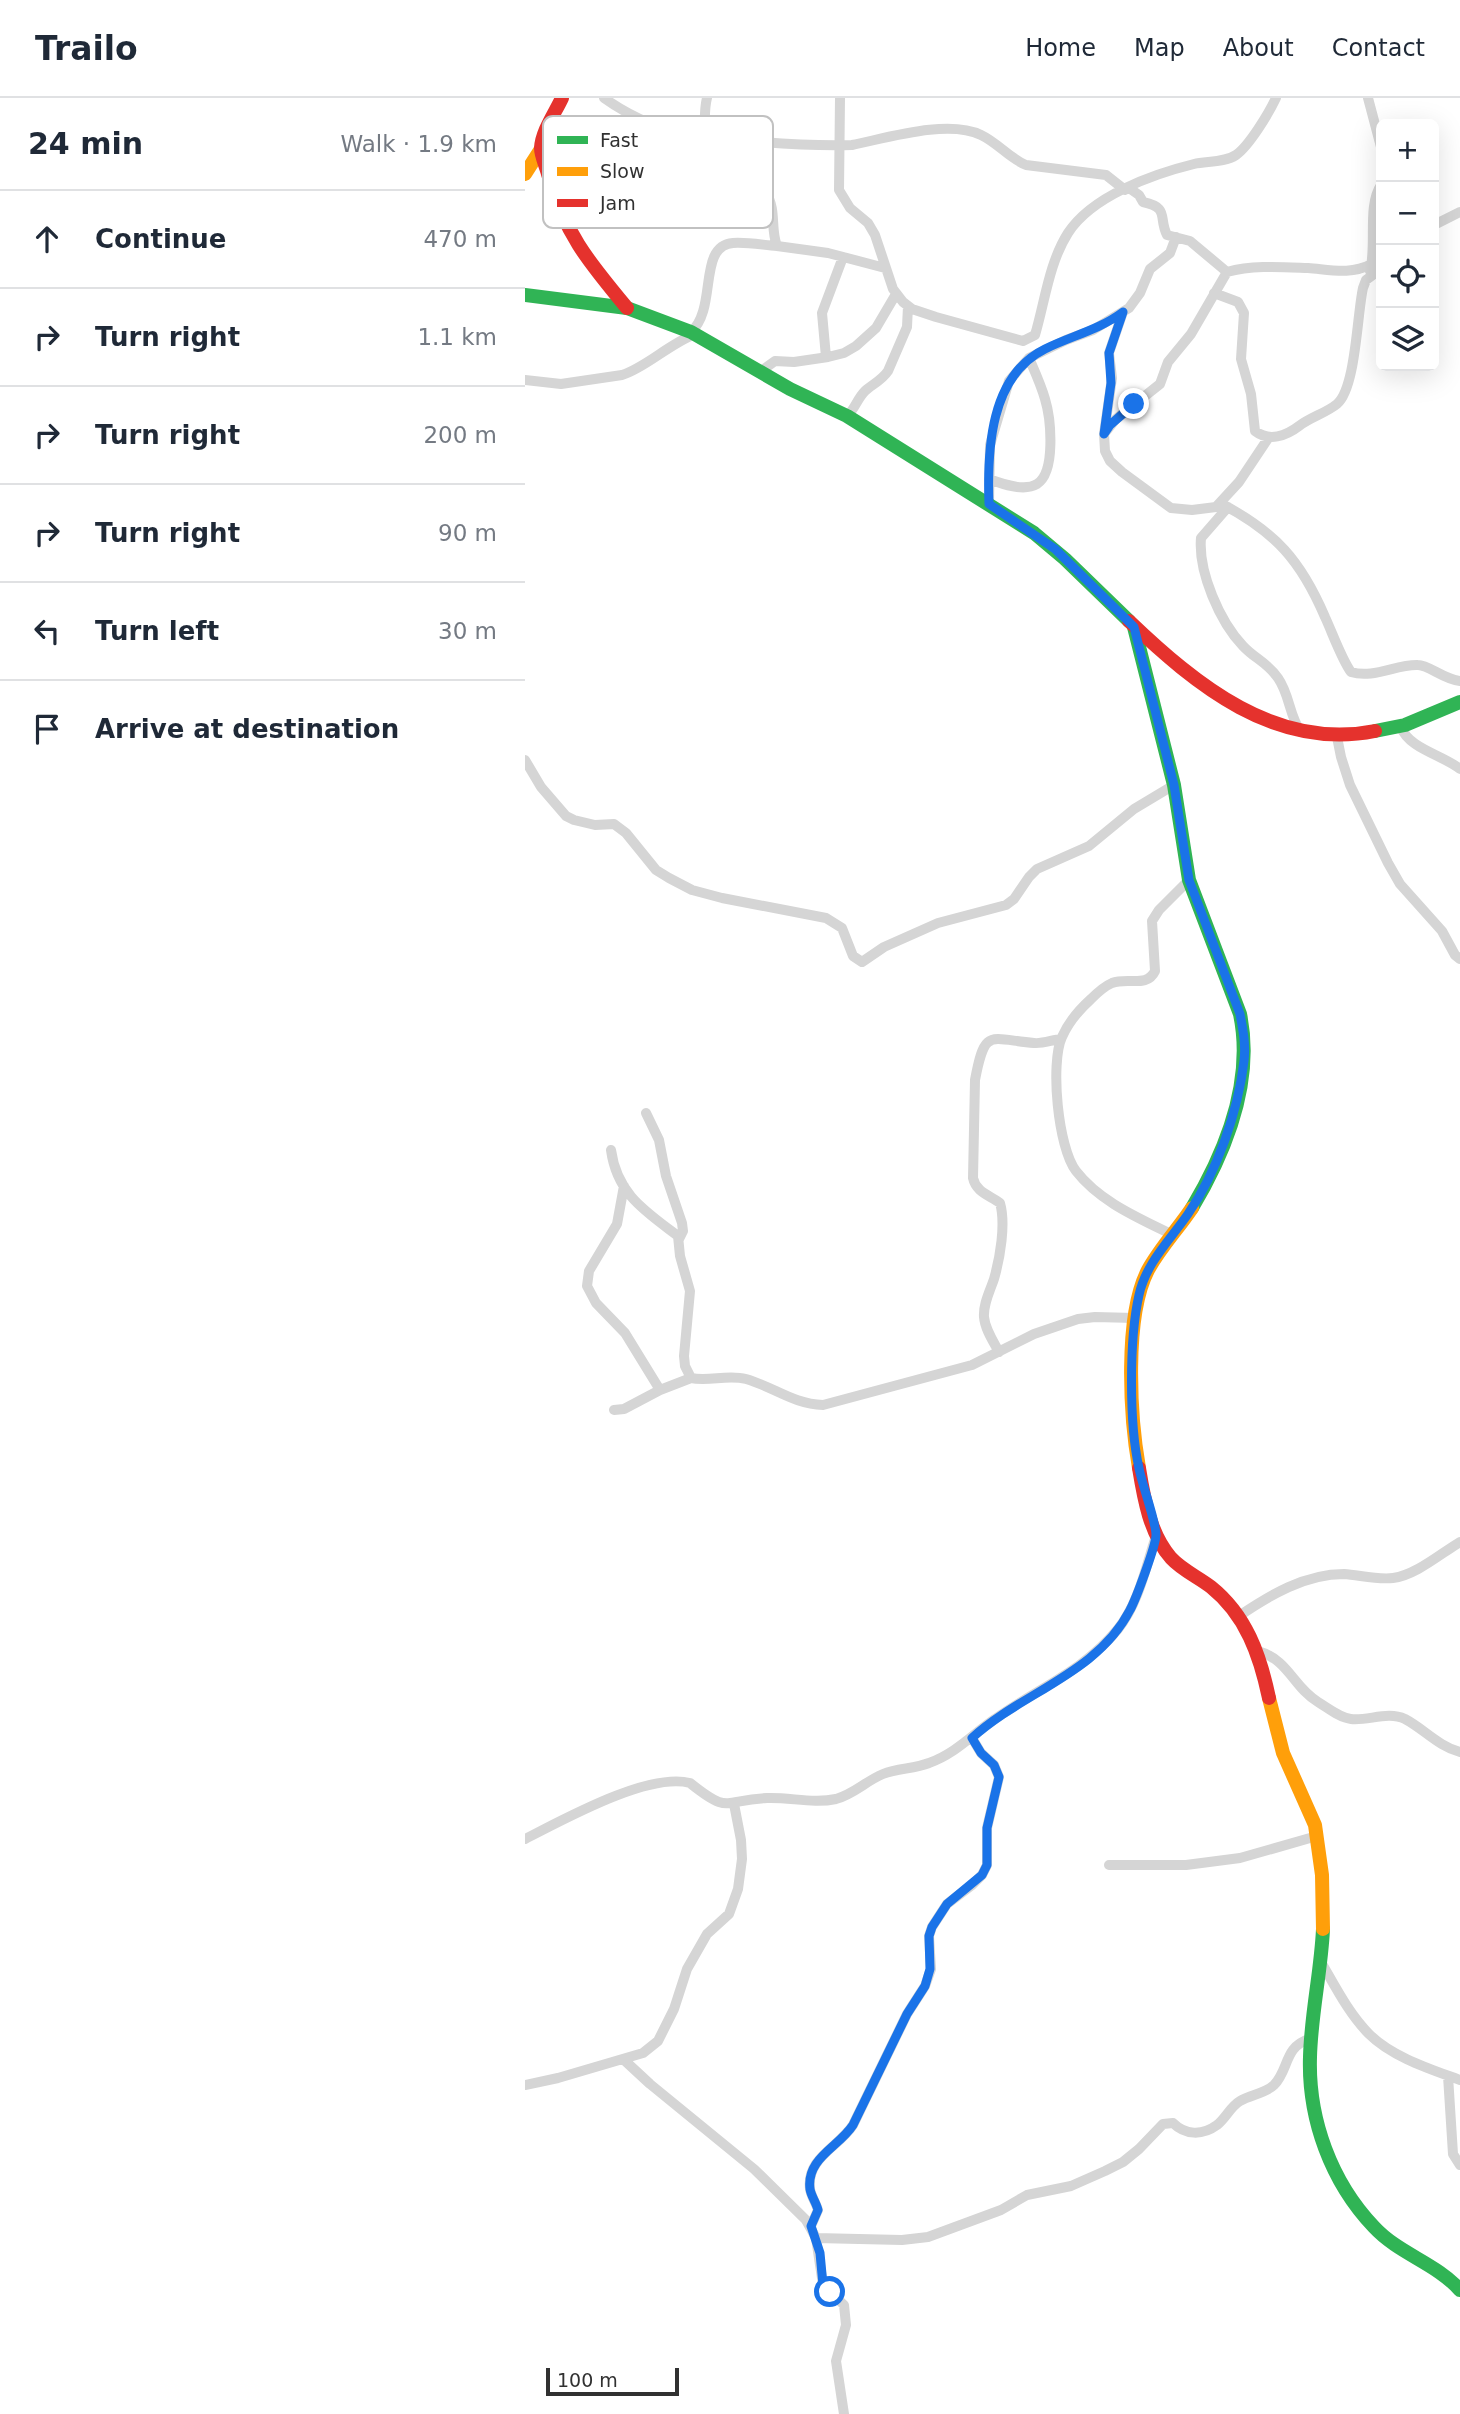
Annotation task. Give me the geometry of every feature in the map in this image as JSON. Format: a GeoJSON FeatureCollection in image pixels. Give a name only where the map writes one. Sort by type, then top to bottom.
{"type":"FeatureCollection","features":[{"type":"Feature","properties":{"kind":"street"},"geometry":{"type":"LineString","coordinates":[[553,116],[562,98]]}},
{"type":"Feature","properties":{"kind":"street"},"geometry":{"type":"LineString","coordinates":[[604,98],[633,116]]}},
{"type":"Feature","properties":{"kind":"street"},"geometry":{"type":"LineString","coordinates":[[707,98],[707,116]]}},
{"type":"Feature","properties":{"kind":"street"},"geometry":{"type":"LineString","coordinates":[[840,98],[839,190],[850,208],[868,223],[875,235],[896,294],[908,306],[936,317],[1023,341],[1035,335],[1058,254],[1068,233],[1082,216],[1102,201],[1127,189],[1180,168],[1237,154],[1266,117],[1276,98]]}},
{"type":"Feature","properties":{"kind":"street"},"geometry":{"type":"LineString","coordinates":[[1368,98],[1376,128]]}},
{"type":"Feature","properties":{"kind":"street"},"geometry":{"type":"LineString","coordinates":[[773,144],[839,146],[931,131],[972,132],[983,136],[1015,161],[1041,168],[1106,175],[1139,195],[1143,202],[1156,205],[1164,216],[1167,236],[1190,241],[1227,272]]}},
{"type":"Feature","properties":{"kind":"street"},"geometry":{"type":"LineString","coordinates":[[525,174],[541,149],[543,140]]}},
{"type":"Feature","properties":{"kind":"street"},"geometry":{"type":"LineString","coordinates":[[541,149],[543,156]]}},
{"type":"Feature","properties":{"kind":"street"},"geometry":{"type":"LineString","coordinates":[[1376,198],[1376,234]]}},
{"type":"Feature","properties":{"kind":"street"},"geometry":{"type":"LineString","coordinates":[[1439,222],[1460,212]]}},
{"type":"Feature","properties":{"kind":"street"},"geometry":{"type":"LineString","coordinates":[[773,215],[778,246]]}},
{"type":"Feature","properties":{"kind":"street"},"geometry":{"type":"LineString","coordinates":[[568,228],[584,257],[627,307]]}},
{"type":"Feature","properties":{"kind":"street"},"geometry":{"type":"LineString","coordinates":[[989,504],[988,454],[1009,381],[1029,358],[1093,330],[1136,302],[1150,269],[1170,253],[1176,237]]}},
{"type":"Feature","properties":{"kind":"street"},"geometry":{"type":"LineString","coordinates":[[525,380],[561,384],[630,372],[693,333],[703,317],[712,257],[723,245],[733,243],[778,246],[843,257],[885,268]]}},
{"type":"Feature","properties":{"kind":"street"},"geometry":{"type":"LineString","coordinates":[[825,358],[822,313],[843,257]]}},
{"type":"Feature","properties":{"kind":"street"},"geometry":{"type":"LineString","coordinates":[[1104,434],[1116,419],[1160,384],[1168,362],[1191,334],[1227,272],[1266,267],[1353,272],[1376,266]]}},
{"type":"Feature","properties":{"kind":"street"},"geometry":{"type":"LineString","coordinates":[[1214,293],[1238,302],[1244,313],[1241,359],[1251,394],[1252,422],[1255,431],[1261,436],[1269,437],[1291,432],[1310,417],[1336,405],[1341,399],[1352,373],[1361,295],[1376,267]]}},
{"type":"Feature","properties":{"kind":"street"},"geometry":{"type":"LineString","coordinates":[[759,372],[775,362],[825,358],[844,353],[867,338],[876,328],[896,294]]}},
{"type":"Feature","properties":{"kind":"street"},"geometry":{"type":"LineString","coordinates":[[525,295],[627,307],[693,333],[759,372],[847,416],[989,504],[1055,549],[1134,627],[1193,679],[1239,709],[1281,728],[1337,737],[1362,736],[1401,727],[1460,702]]}},
{"type":"Feature","properties":{"kind":"street"},"geometry":{"type":"LineString","coordinates":[[847,416],[855,409],[866,390],[888,371],[907,327],[908,306]]}},
{"type":"Feature","properties":{"kind":"street"},"geometry":{"type":"LineString","coordinates":[[1123,312],[1109,353],[1111,383],[1104,434],[1105,451],[1110,461],[1171,508],[1212,509],[1224,505]]}},
{"type":"Feature","properties":{"kind":"street"},"geometry":{"type":"LineString","coordinates":[[989,479],[1019,487],[1036,485],[1045,476],[1050,459],[1046,403],[1029,358]]}},
{"type":"Feature","properties":{"kind":"street"},"geometry":{"type":"LineString","coordinates":[[1269,437],[1239,482],[1228,492],[1224,505],[1201,538],[1202,557],[1212,593],[1227,627],[1245,649],[1267,663],[1279,679],[1294,722],[1301,732]]}},
{"type":"Feature","properties":{"kind":"street"},"geometry":{"type":"LineString","coordinates":[[1224,505],[1270,535],[1294,559],[1317,598],[1351,672],[1373,673],[1420,665],[1440,676],[1460,681]]}},
{"type":"Feature","properties":{"kind":"street"},"geometry":{"type":"LineString","coordinates":[[1134,627],[1174,785],[1189,880],[1240,1014],[1244,1037],[1244,1059],[1235,1103],[1209,1180],[1143,1280],[1135,1318],[1132,1370],[1138,1466],[1156,1536],[1173,1560],[1210,1586],[1239,1616],[1258,1651],[1280,1745],[1311,1812],[1317,1836],[1321,1877],[1321,1962],[1310,2039],[1310,2089],[1315,2121],[1336,2174],[1370,2221],[1395,2246],[1452,2279],[1460,2290]]}},
{"type":"Feature","properties":{"kind":"street"},"geometry":{"type":"LineString","coordinates":[[1401,727],[1411,741],[1460,769]]}},
{"type":"Feature","properties":{"kind":"street"},"geometry":{"type":"LineString","coordinates":[[1337,737],[1350,785],[1388,863],[1400,884],[1441,931],[1460,959]]}},
{"type":"Feature","properties":{"kind":"street"},"geometry":{"type":"LineString","coordinates":[[525,760],[541,787],[566,816],[595,825],[614,824],[626,833],[656,870],[669,878],[692,890],[722,898],[826,918],[842,928],[853,956],[862,962],[884,947],[938,923],[1006,905],[1014,899],[1028,877],[1037,869],[1089,846],[1141,804],[1174,785]]}},
{"type":"Feature","properties":{"kind":"street"},"geometry":{"type":"LineString","coordinates":[[1174,1235],[1123,1210],[1098,1193],[1075,1170],[1064,1146],[1058,1114],[1058,1056],[1061,1038],[1079,1012],[1106,986],[1123,981],[1146,981],[1152,977],[1155,971],[1152,928],[1154,916],[1189,880]]}},
{"type":"Feature","properties":{"kind":"street"},"geometry":{"type":"LineString","coordinates":[[999,1352],[984,1315],[997,1268],[1003,1213],[1000,1203],[979,1191],[973,1178],[975,1080],[978,1064],[986,1043],[993,1039],[1005,1037],[1036,1044],[1061,1038]]}},
{"type":"Feature","properties":{"kind":"street"},"geometry":{"type":"LineString","coordinates":[[646,1113],[659,1140],[666,1176],[682,1223],[680,1256],[689,1290],[684,1356],[691,1378]]}},
{"type":"Feature","properties":{"kind":"street"},"geometry":{"type":"LineString","coordinates":[[611,1150],[614,1171],[624,1186],[647,1213],[679,1239]]}},
{"type":"Feature","properties":{"kind":"street"},"geometry":{"type":"LineString","coordinates":[[624,1186],[617,1224],[589,1271],[587,1286],[596,1303],[625,1333],[660,1390]]}},
{"type":"Feature","properties":{"kind":"street"},"geometry":{"type":"LineString","coordinates":[[614,1410],[624,1409],[660,1390],[691,1378],[700,1380],[732,1377],[745,1379],[804,1405],[823,1405],[960,1369],[1034,1334],[1078,1319],[1135,1318]]}},
{"type":"Feature","properties":{"kind":"street"},"geometry":{"type":"LineString","coordinates":[[525,1839],[610,1797],[674,1781],[690,1783],[713,1801],[734,1804],[769,1797],[812,1801],[835,1799],[849,1794],[880,1775],[929,1764],[949,1754],[996,1718],[1066,1677],[1107,1642],[1121,1626],[1131,1608],[1156,1536]]}},
{"type":"Feature","properties":{"kind":"street"},"geometry":{"type":"LineString","coordinates":[[1239,1616],[1302,1580],[1341,1574],[1397,1577],[1425,1564],[1460,1542]]}},
{"type":"Feature","properties":{"kind":"street"},"geometry":{"type":"LineString","coordinates":[[1258,1651],[1280,1660],[1308,1695],[1344,1718],[1404,1719],[1436,1741],[1460,1752]]}},
{"type":"Feature","properties":{"kind":"street"},"geometry":{"type":"LineString","coordinates":[[811,2226],[818,2210],[810,2190],[812,2169],[817,2160],[848,2134],[907,2014],[925,1986],[930,1969],[929,1936],[938,1916],[955,1895],[982,1875],[987,1865],[987,1828],[999,1777],[994,1765],[981,1753],[972,1738]]}},
{"type":"Feature","properties":{"kind":"street"},"geometry":{"type":"LineString","coordinates":[[525,2085],[643,2053],[658,2041],[674,2010],[687,1969],[696,1952],[707,1934],[729,1914],[739,1889],[742,1859],[734,1804]]}},
{"type":"Feature","properties":{"kind":"street"},"geometry":{"type":"LineString","coordinates":[[1109,1865],[1186,1865],[1240,1858],[1317,1836]]}},
{"type":"Feature","properties":{"kind":"street"},"geometry":{"type":"LineString","coordinates":[[1321,1962],[1369,2034],[1400,2055],[1460,2080]]}},
{"type":"Feature","properties":{"kind":"street"},"geometry":{"type":"LineString","coordinates":[[816,2238],[902,2240],[928,2237],[1001,2210],[1027,2195],[1084,2181],[1122,2162],[1163,2124],[1173,2123],[1183,2131],[1192,2133],[1218,2124],[1238,2102],[1272,2087],[1295,2047],[1310,2039]]}},
{"type":"Feature","properties":{"kind":"street"},"geometry":{"type":"LineString","coordinates":[[623,2059],[754,2169],[811,2226],[816,2238],[823,2285],[845,2305],[846,2325],[836,2361],[843,2414]]}},
{"type":"Feature","properties":{"kind":"street"},"geometry":{"type":"LineString","coordinates":[[1448,2076],[1453,2154],[1460,2165]]}},
{"type":"Feature","properties":{"kind":"traffic: fast"},"geometry":{"type":"LineString","coordinates":[[525,295],[627,308],[691,332],[790,389],[847,416],[1034,533],[1129,621]]}},
{"type":"Feature","properties":{"kind":"traffic: fast"},"geometry":{"type":"LineString","coordinates":[[1134,627],[1174,785],[1189,880],[1240,1014],[1243,1039],[1243,1065],[1234,1115],[1216,1163],[1192,1208]]}},
{"type":"Feature","properties":{"kind":"traffic: fast"},"geometry":{"type":"LineString","coordinates":[[1375,731],[1405,725],[1460,702]]}},
{"type":"Feature","properties":{"kind":"traffic: fast"},"geometry":{"type":"LineString","coordinates":[[1323,1929],[1312,2025],[1310,2080],[1325,2148],[1346,2190],[1374,2227],[1460,2290]]}},
{"type":"Feature","properties":{"kind":"traffic: slow"},"geometry":{"type":"LineString","coordinates":[[525,174],[541,149]]}},
{"type":"Feature","properties":{"kind":"traffic: slow"},"geometry":{"type":"LineString","coordinates":[[1139,1468],[1133,1422],[1131,1367],[1135,1313],[1148,1270],[1192,1208]]}},
{"type":"Feature","properties":{"kind":"traffic: slow"},"geometry":{"type":"LineString","coordinates":[[1269,1698],[1283,1753],[1315,1825],[1322,1875],[1323,1929]]}},
{"type":"Feature","properties":{"kind":"traffic: jam"},"geometry":{"type":"LineString","coordinates":[[552,116],[562,98]]}},
{"type":"Feature","properties":{"kind":"traffic: jam"},"geometry":{"type":"LineString","coordinates":[[543,139],[543,158]]}},
{"type":"Feature","properties":{"kind":"traffic: jam"},"geometry":{"type":"LineString","coordinates":[[569,228],[589,261],[627,308]]}},
{"type":"Feature","properties":{"kind":"traffic: jam"},"geometry":{"type":"LineString","coordinates":[[1129,621],[1210,689],[1240,708],[1271,722],[1304,731],[1339,735],[1375,731]]}},
{"type":"Feature","properties":{"kind":"traffic: jam"},"geometry":{"type":"LineString","coordinates":[[1139,1468],[1153,1527],[1164,1549],[1175,1562],[1211,1587],[1234,1610],[1256,1651],[1269,1698]]}},
{"type":"Feature","properties":{"kind":"route"},"geometry":{"type":"LineString","coordinates":[[830,2292],[823,2285],[820,2253],[811,2226],[818,2210],[810,2190],[812,2169],[817,2160],[848,2134],[880,2074],[907,2014],[925,1986],[930,1969],[929,1936],[938,1916],[955,1895],[982,1875],[987,1865],[988,1819],[999,1777],[994,1765],[981,1753],[972,1738],[996,1718],[1066,1677],[1107,1642],[1121,1626],[1139,1588],[1156,1536],[1138,1466],[1135,1441],[1132,1370],[1139,1294],[1150,1266],[1174,1235],[1209,1180],[1238,1092],[1244,1059],[1240,1014],[1192,892],[1174,785],[1134,627],[1055,549],[989,504],[988,454],[998,412],[1009,381],[1029,358],[1110,322],[1123,312],[1109,353],[1111,383],[1104,434],[1110,425],[1134,404]]}}]}
